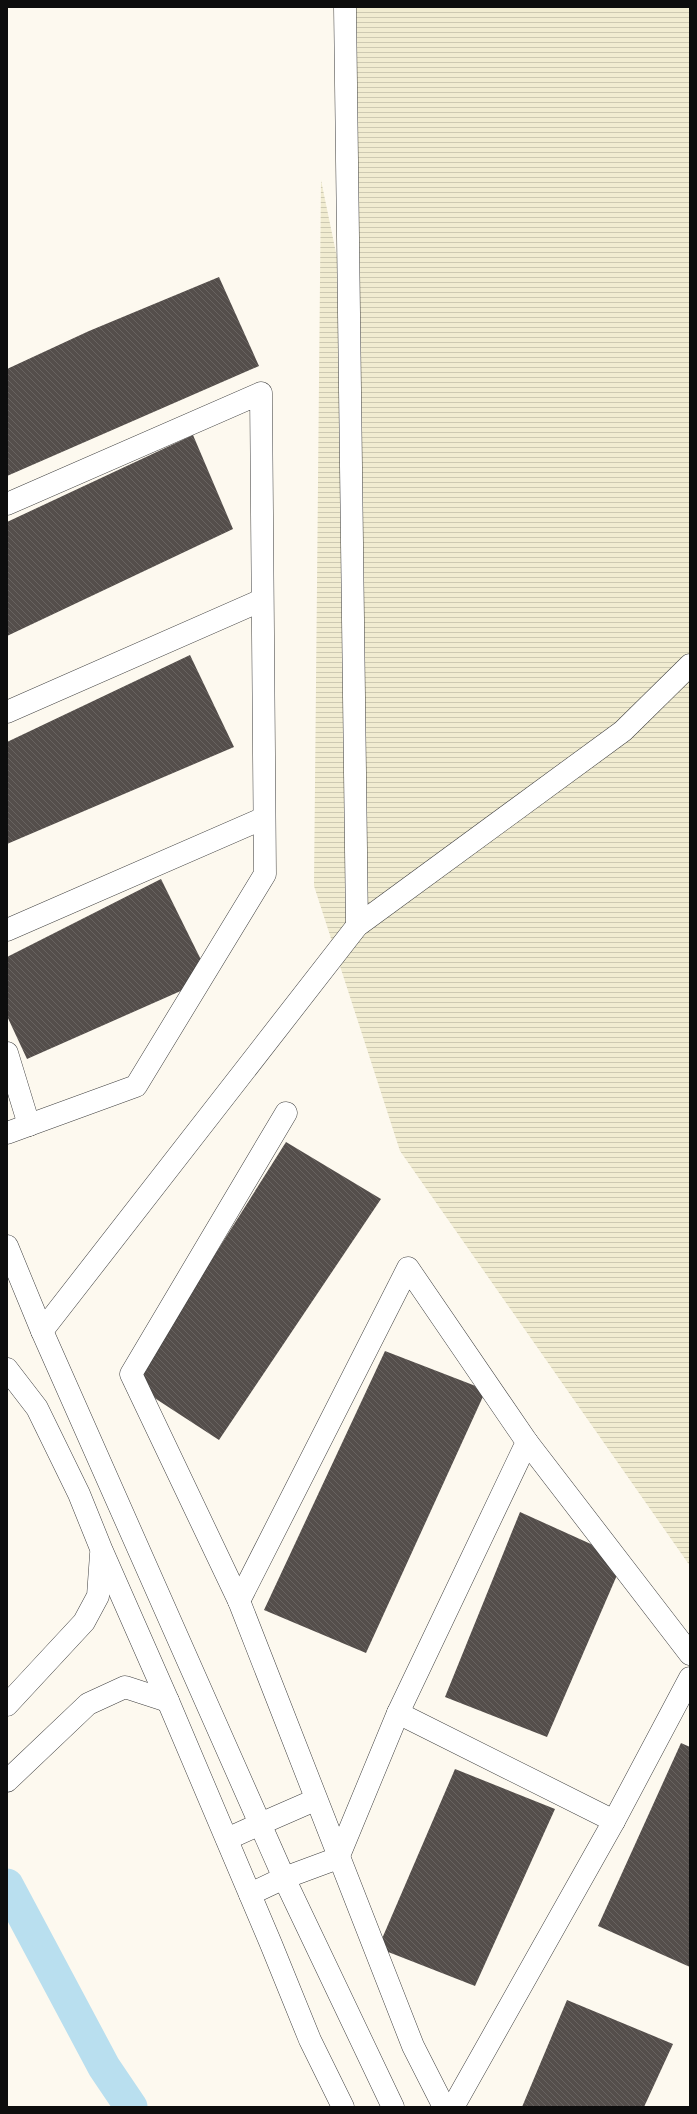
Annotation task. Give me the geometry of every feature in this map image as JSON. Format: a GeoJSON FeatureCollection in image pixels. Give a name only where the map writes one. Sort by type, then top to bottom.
{"type":"FeatureCollection","features":[{"type":"Feature","properties":{"kind":"street"},"geometry":{"type":"LineString","coordinates":[[345,7],[357,926]]}},
{"type":"Feature","properties":{"kind":"street"},"geometry":{"type":"LineString","coordinates":[[7,504],[261,393],[265,874],[136,1086],[7,1133]]}},
{"type":"Feature","properties":{"kind":"street"},"geometry":{"type":"LineString","coordinates":[[7,712],[262,600]]}},
{"type":"Feature","properties":{"kind":"street"},"geometry":{"type":"LineString","coordinates":[[42,1330],[357,926],[623,731],[690,665]]}},
{"type":"Feature","properties":{"kind":"street"},"geometry":{"type":"LineString","coordinates":[[7,930],[264,818]]}},
{"type":"Feature","properties":{"kind":"street"},"geometry":{"type":"LineString","coordinates":[[7,1053],[29,1125]]}},
{"type":"Feature","properties":{"kind":"street"},"geometry":{"type":"LineString","coordinates":[[286,1113],[131,1374],[239,1601],[315,1800],[413,2046],[444,2107]]}},
{"type":"Feature","properties":{"kind":"street"},"geometry":{"type":"LineString","coordinates":[[7,1246],[42,1330],[284,1878],[393,2107]]}},
{"type":"Feature","properties":{"kind":"street"},"geometry":{"type":"LineString","coordinates":[[239,1601],[408,1268],[527,1442],[690,1654]]}},
{"type":"Feature","properties":{"kind":"street"},"geometry":{"type":"LineString","coordinates":[[7,1369],[37,1408],[79,1494],[102,1551],[227,1839],[310,2040],[343,2107]]}},
{"type":"Feature","properties":{"kind":"street"},"geometry":{"type":"LineString","coordinates":[[250,1894],[284,1878],[338,1858],[398,1713],[527,1442]]}},
{"type":"Feature","properties":{"kind":"street"},"geometry":{"type":"LineString","coordinates":[[7,1706],[84,1622],[98,1596],[102,1551]]}},
{"type":"Feature","properties":{"kind":"street"},"geometry":{"type":"LineString","coordinates":[[453,2107],[614,1821],[690,1678]]}},
{"type":"Feature","properties":{"kind":"street"},"geometry":{"type":"LineString","coordinates":[[7,1781],[88,1704],[125,1687],[168,1701]]}},
{"type":"Feature","properties":{"kind":"street"},"geometry":{"type":"LineString","coordinates":[[398,1713],[614,1821]]}},
{"type":"Feature","properties":{"kind":"street"},"geometry":{"type":"LineString","coordinates":[[227,1839],[315,1800]]}},
{"type":"Feature","properties":{"kind":"shaded area"},"geometry":{"type":"Polygon","coordinates":[[[345,7],[690,7],[690,1566],[400,1151],[314,886],[321,180],[348,311],[345,7]]]}},
{"type":"Feature","properties":{"kind":"building"},"geometry":{"type":"Polygon","coordinates":[[[219,277],[259,366],[7,476],[7,369],[89,331],[219,277]]]}},
{"type":"Feature","properties":{"kind":"building"},"geometry":{"type":"Polygon","coordinates":[[[193,435],[233,529],[7,636],[7,522],[193,435]]]}},
{"type":"Feature","properties":{"kind":"building"},"geometry":{"type":"Polygon","coordinates":[[[190,655],[234,747],[7,844],[7,742],[190,655]]]}},
{"type":"Feature","properties":{"kind":"building"},"geometry":{"type":"Polygon","coordinates":[[[161,879],[210,978],[27,1059],[7,1016],[7,957],[161,879]]]}},
{"type":"Feature","properties":{"kind":"building"},"geometry":{"type":"Polygon","coordinates":[[[286,1142],[381,1199],[219,1440],[133,1384],[286,1142]]]}},
{"type":"Feature","properties":{"kind":"building"},"geometry":{"type":"Polygon","coordinates":[[[385,1351],[486,1390],[366,1653],[264,1610],[385,1351]]]}},
{"type":"Feature","properties":{"kind":"building"},"geometry":{"type":"Polygon","coordinates":[[[520,1512],[624,1559],[547,1737],[445,1697],[520,1512]]]}},
{"type":"Feature","properties":{"kind":"building"},"geometry":{"type":"Polygon","coordinates":[[[681,1743],[690,1747],[690,1967],[598,1926],[681,1743]]]}},
{"type":"Feature","properties":{"kind":"building"},"geometry":{"type":"Polygon","coordinates":[[[455,1769],[555,1809],[475,1986],[378,1948],[455,1769]]]}},
{"type":"Feature","properties":{"kind":"building"},"geometry":{"type":"Polygon","coordinates":[[[567,2000],[673,2044],[644,2107],[522,2107],[567,2000]]]}},
{"type":"Feature","properties":{"kind":"waterway"},"geometry":{"type":"LineString","coordinates":[[7,1885],[104,2067],[131,2107]]}}]}
